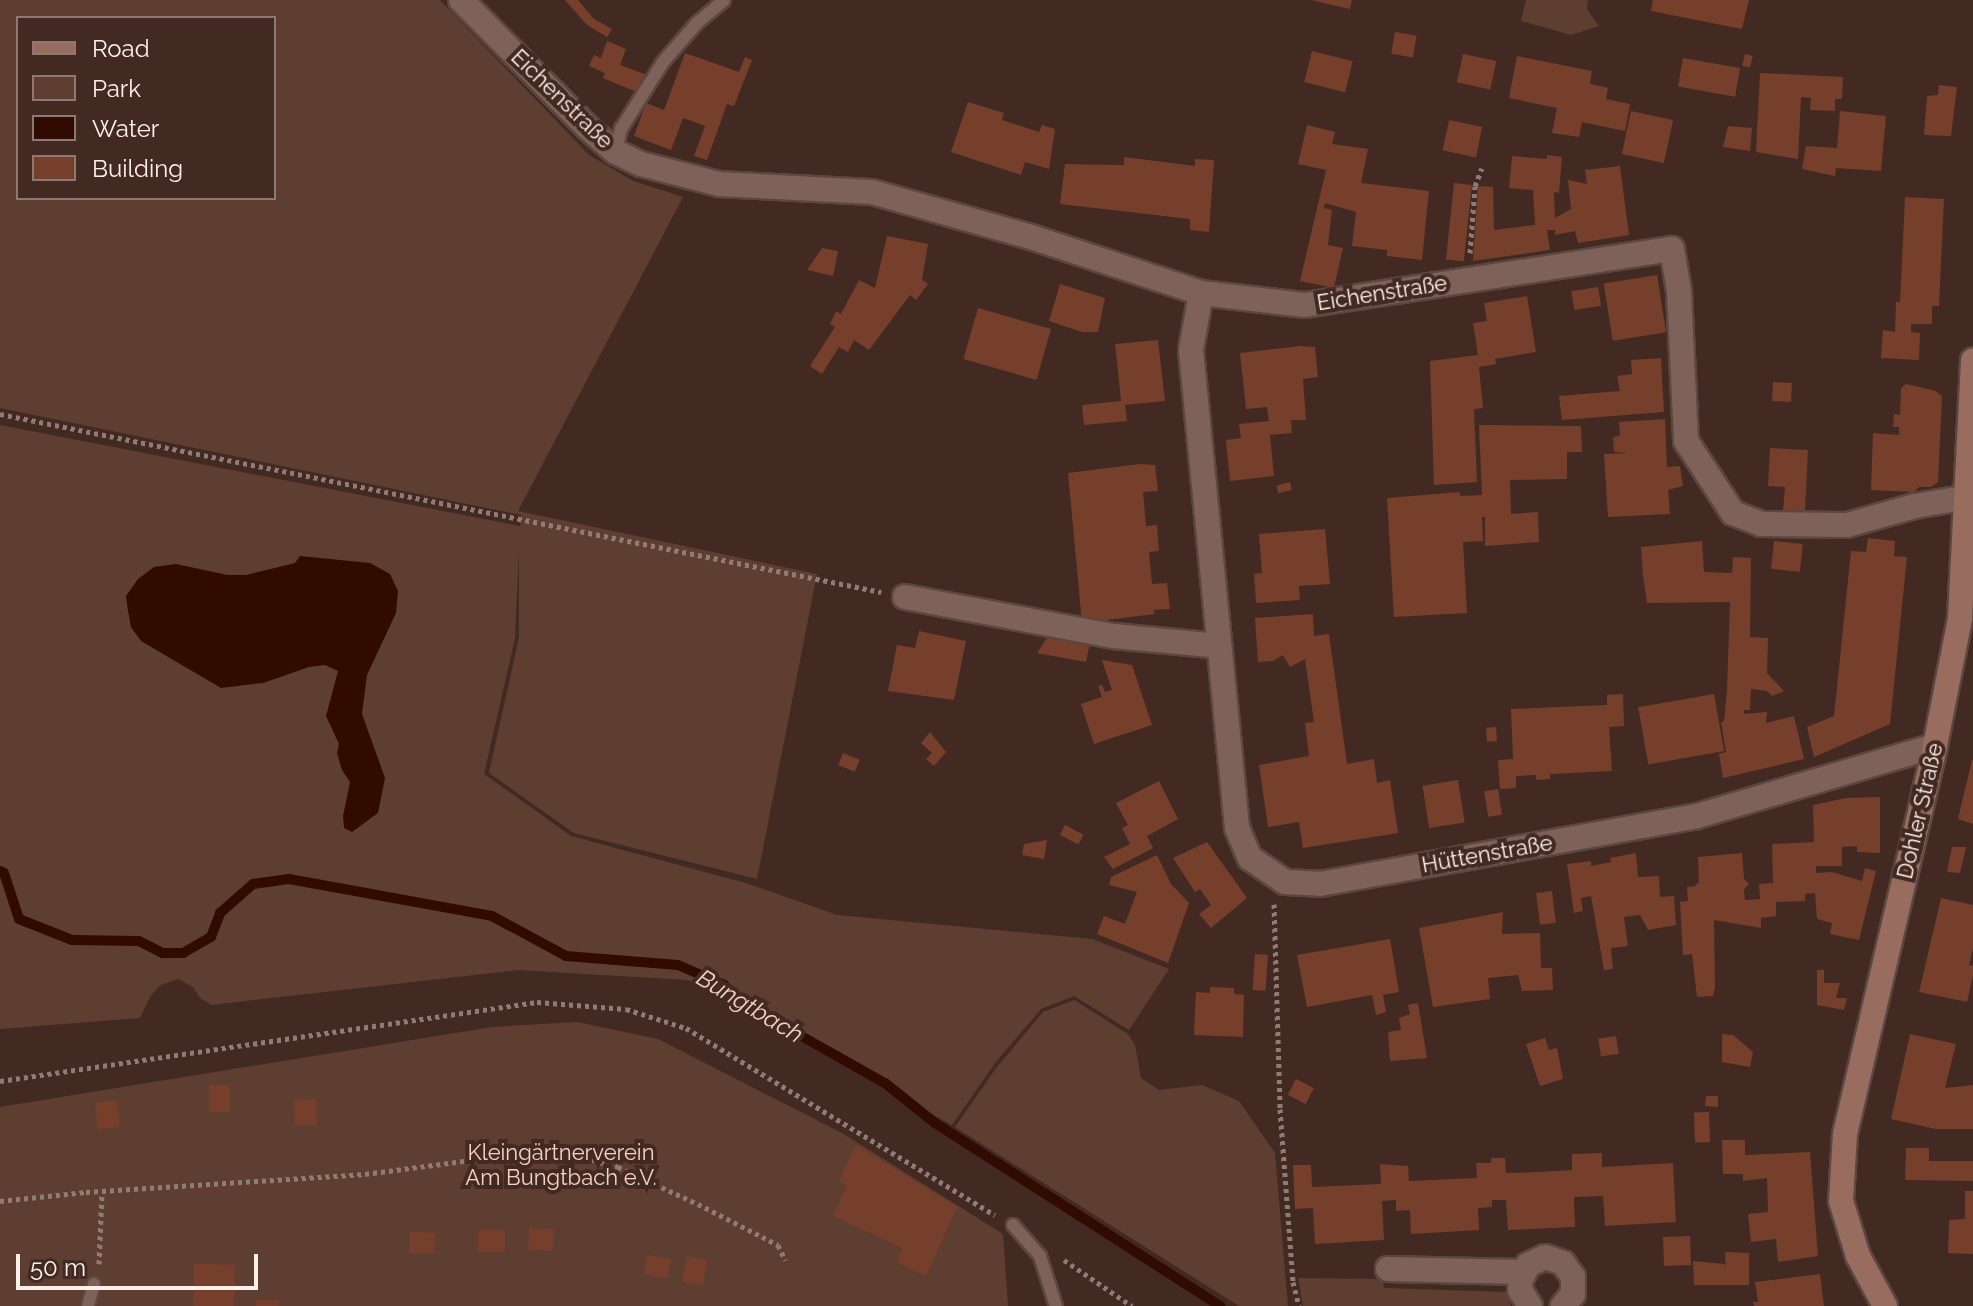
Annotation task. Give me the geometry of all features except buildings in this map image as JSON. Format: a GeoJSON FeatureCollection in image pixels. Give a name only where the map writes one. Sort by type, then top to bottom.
{"type":"FeatureCollection","features":[{"type":"Feature","properties":{"kind":"main road","name":"Dohler Straße"},"geometry":{"type":"LineString","coordinates":[[1885,1306],[1858,1256],[1841,1201],[1845,1134],[1935,746],[1960,618],[1973,360]]}},
{"type":"Feature","properties":{"kind":"street","name":"Eichenstraße"},"geometry":{"type":"LineString","coordinates":[[461,0],[588,128],[616,152],[641,164],[719,184],[872,192],[1028,236],[1201,293],[1305,305],[1672,249],[1679,291],[1686,441],[1733,513],[1761,524],[1847,525],[1915,506],[1968,497]]}},
{"type":"Feature","properties":{"kind":"street"},"geometry":{"type":"LineString","coordinates":[[1201,293],[1191,350],[1237,828],[1250,858],[1285,882]]}},
{"type":"Feature","properties":{"kind":"street"},"geometry":{"type":"LineString","coordinates":[[905,597],[1114,636],[1219,646]]}},
{"type":"Feature","properties":{"kind":"street","name":"Hüttenstraße"},"geometry":{"type":"LineString","coordinates":[[1285,882],[1320,884],[1697,816],[1935,746]]}},
{"type":"Feature","properties":{"kind":"street"},"geometry":{"type":"LineString","coordinates":[[1530,1306],[1520,1290],[1522,1272],[1536,1259],[1554,1259],[1569,1269],[1570,1302]]}},
{"type":"Feature","properties":{"kind":"street"},"geometry":{"type":"LineString","coordinates":[[1388,1269],[1522,1272]]}},
{"type":"Feature","properties":{"kind":"lane"},"geometry":{"type":"LineString","coordinates":[[616,152],[621,129],[663,62],[697,23],[724,0]]}},
{"type":"Feature","properties":{"kind":"lane"},"geometry":{"type":"LineString","coordinates":[[1013,1225],[1040,1256],[1056,1306]]}},
{"type":"Feature","properties":{"kind":"lane"},"geometry":{"type":"LineString","coordinates":[[88,1306],[94,1284]]}},
{"type":"Feature","properties":{"kind":"path"},"geometry":{"type":"LineString","coordinates":[[1475,279],[1469,261],[1475,186],[1482,168]]}},
{"type":"Feature","properties":{"kind":"path"},"geometry":{"type":"LineString","coordinates":[[0,414],[905,597]]}},
{"type":"Feature","properties":{"kind":"path"},"geometry":{"type":"LineString","coordinates":[[1285,882],[1274,904],[1279,1077],[1293,1282],[1299,1306]]}},
{"type":"Feature","properties":{"kind":"path"},"geometry":{"type":"LineString","coordinates":[[0,1081],[537,1002],[626,1009],[686,1028],[1013,1225]]}},
{"type":"Feature","properties":{"kind":"path"},"geometry":{"type":"LineString","coordinates":[[0,1201],[365,1174],[533,1152],[569,1153],[618,1167],[698,1204],[778,1245],[785,1260]]}},
{"type":"Feature","properties":{"kind":"path"},"geometry":{"type":"LineString","coordinates":[[94,1284],[100,1261],[102,1193]]}},
{"type":"Feature","properties":{"kind":"path"},"geometry":{"type":"LineString","coordinates":[[1060,1257],[1132,1306]]}},
{"type":"Feature","properties":{"kind":"green space"},"geometry":{"type":"Polygon","coordinates":[[[0,0],[440,0],[589,155],[633,181],[683,197],[518,511],[817,574],[757,879],[574,833],[489,773],[519,638],[519,548],[515,638],[484,774],[571,836],[749,884],[837,915],[1092,939],[1169,969],[1129,1030],[1074,996],[1041,1009],[995,1063],[952,1125],[688,980],[518,970],[211,1005],[200,998],[193,987],[178,979],[161,985],[151,995],[140,1018],[0,1029],[0,425],[520,526],[521,515],[0,408],[0,0]]]}},
{"type":"Feature","properties":{"kind":"green space"},"geometry":{"type":"Polygon","coordinates":[[[1526,0],[1588,0],[1587,9],[1599,26],[1571,35],[1521,21],[1526,0]]]}},
{"type":"Feature","properties":{"kind":"green space"},"geometry":{"type":"Polygon","coordinates":[[[1074,1000],[1128,1034],[1135,1045],[1141,1078],[1159,1090],[1202,1085],[1239,1101],[1275,1153],[1288,1306],[1239,1306],[955,1127],[997,1067],[1043,1012],[1074,1000]]]}},
{"type":"Feature","properties":{"kind":"green space","name":"Kleingärtnerverein Am Bungtbach e.V."},"geometry":{"type":"Polygon","coordinates":[[[577,1022],[658,1039],[842,1133],[1003,1234],[1008,1306],[0,1306],[0,1107],[492,1027],[577,1022]]]}},
{"type":"Feature","properties":{"kind":"green space"},"geometry":{"type":"Polygon","coordinates":[[[1298,1278],[1383,1279],[1384,1288],[1507,1292],[1511,1306],[1303,1306],[1298,1278]]]}},
{"type":"Feature","properties":{"kind":"water"},"geometry":{"type":"Polygon","coordinates":[[[300,556],[370,563],[390,574],[398,591],[396,613],[367,675],[362,714],[385,778],[378,813],[352,832],[344,828],[343,816],[350,782],[342,770],[337,753],[339,744],[326,716],[338,671],[325,665],[309,667],[263,683],[221,688],[141,641],[131,627],[126,596],[138,579],[154,567],[176,564],[228,575],[246,575],[295,563],[300,556]]]}},
{"type":"Feature","properties":{"kind":"waterway","name":"Bungtbach"},"geometry":{"type":"LineString","coordinates":[[0,871],[4,873],[19,919],[72,940],[139,941],[163,953],[183,953],[211,937],[220,913],[253,884],[289,879],[492,916],[566,956],[678,965],[724,985],[744,1004],[885,1083],[935,1123],[1220,1306]]}}]}
